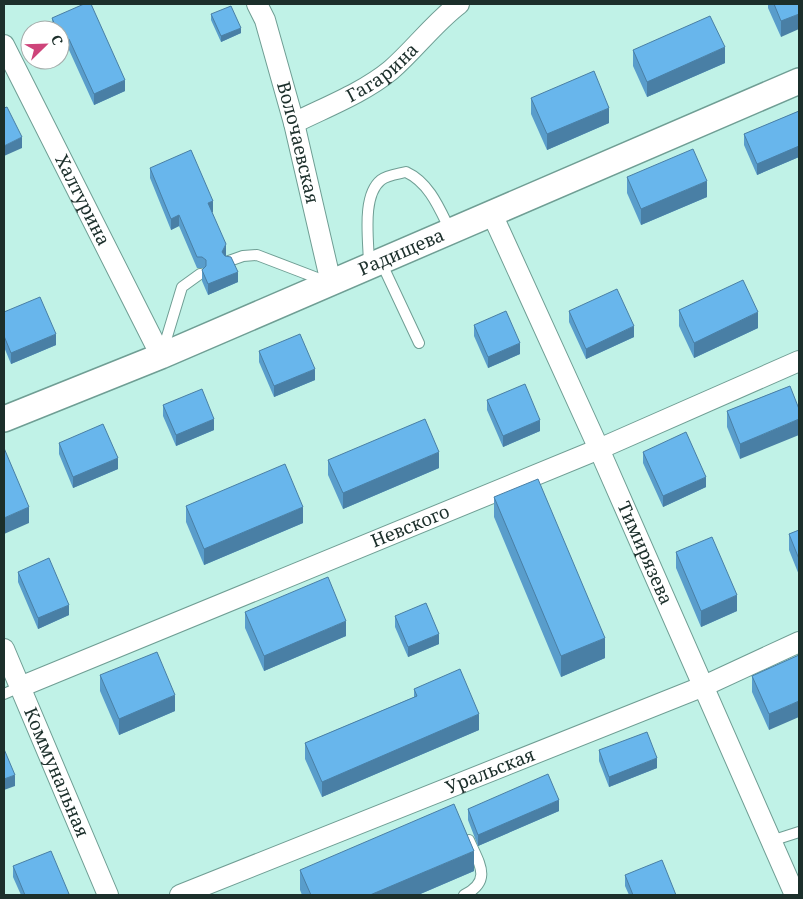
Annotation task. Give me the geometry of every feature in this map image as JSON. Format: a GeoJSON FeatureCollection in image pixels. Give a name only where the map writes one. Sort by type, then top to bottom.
{"type":"FeatureCollection","features":[{"type":"Feature","properties":{"kind":"street","name":"Волочаевская"},"geometry":{"type":"LineString","coordinates":[[257,4],[265,20],[294,123],[331,283]]}},
{"type":"Feature","properties":{"kind":"street","name":"Гагарина"},"geometry":{"type":"LineString","coordinates":[[294,123],[364,89],[390,70],[441,18],[459,4]]}},
{"type":"Feature","properties":{"kind":"street","name":"Халтурина"},"geometry":{"type":"LineString","coordinates":[[4,45],[161,356]]}},
{"type":"Feature","properties":{"kind":"street","name":"Радищева"},"geometry":{"type":"LineString","coordinates":[[4,419],[161,356],[799,82]]}},
{"type":"Feature","properties":{"kind":"street","name":"Тимирязева"},"geometry":{"type":"LineString","coordinates":[[492,214],[599,449],[795,895]]}},
{"type":"Feature","properties":{"kind":"street","name":"Невского"},"geometry":{"type":"LineString","coordinates":[[12,691],[599,449],[799,361]]}},
{"type":"Feature","properties":{"kind":"street","name":"Уральская"},"geometry":{"type":"LineString","coordinates":[[180,895],[448,793],[704,686],[799,642]]}},
{"type":"Feature","properties":{"kind":"street","name":"Коммунальная"},"geometry":{"type":"LineString","coordinates":[[4,649],[12,691],[108,895]]}},
{"type":"Feature","properties":{"kind":"lane"},"geometry":{"type":"LineString","coordinates":[[419,343],[375,264],[368,203],[374,188],[382,179],[406,172],[418,178],[435,201],[451,232]]}},
{"type":"Feature","properties":{"kind":"lane"},"geometry":{"type":"LineString","coordinates":[[228,261],[242,256],[257,255],[331,283]]}},
{"type":"Feature","properties":{"kind":"lane"},"geometry":{"type":"LineString","coordinates":[[161,356],[182,287],[200,274]]}},
{"type":"Feature","properties":{"kind":"lane"},"geometry":{"type":"LineString","coordinates":[[464,830],[482,873],[480,882],[474,890],[464,895]]}},
{"type":"Feature","properties":{"kind":"lane"},"geometry":{"type":"LineString","coordinates":[[771,841],[799,832]]}},
{"type":"Feature","properties":{"kind":"building"},"geometry":{"type":"Polygon","coordinates":[[[84,4],[91,4],[125,80],[94,94],[70,41],[70,20],[53,20],[52,18],[84,4]]]}},
{"type":"Feature","properties":{"kind":"building"},"geometry":{"type":"Polygon","coordinates":[[[774,4],[799,4],[799,14],[781,21],[774,4]]]}},
{"type":"Feature","properties":{"kind":"building"},"geometry":{"type":"Polygon","coordinates":[[[231,6],[241,28],[221,36],[211,14],[231,6]]]}},
{"type":"Feature","properties":{"kind":"building"},"geometry":{"type":"Polygon","coordinates":[[[710,16],[725,47],[647,82],[633,50],[710,16]]]}},
{"type":"Feature","properties":{"kind":"building"},"geometry":{"type":"Polygon","coordinates":[[[594,71],[609,108],[547,134],[531,98],[594,71]]]}},
{"type":"Feature","properties":{"kind":"building"},"geometry":{"type":"Polygon","coordinates":[[[7,107],[22,137],[4,146],[4,108],[7,107]]]}},
{"type":"Feature","properties":{"kind":"building"},"geometry":{"type":"Polygon","coordinates":[[[799,111],[799,146],[757,164],[744,134],[799,111]]]}},
{"type":"Feature","properties":{"kind":"building"},"geometry":{"type":"Polygon","coordinates":[[[693,149],[707,181],[641,209],[627,177],[693,149]]]}},
{"type":"Feature","properties":{"kind":"building"},"geometry":{"type":"Polygon","coordinates":[[[191,150],[213,201],[208,203],[226,244],[222,252],[225,256],[231,257],[238,272],[208,284],[202,270],[206,266],[206,260],[202,257],[197,257],[179,215],[171,219],[150,168],[191,150]]]}},
{"type":"Feature","properties":{"kind":"building"},"geometry":{"type":"Polygon","coordinates":[[[743,280],[758,312],[694,343],[679,310],[743,280]]]}},
{"type":"Feature","properties":{"kind":"building"},"geometry":{"type":"Polygon","coordinates":[[[617,289],[634,326],[586,349],[569,311],[617,289]]]}},
{"type":"Feature","properties":{"kind":"building"},"geometry":{"type":"Polygon","coordinates":[[[40,297],[56,334],[11,353],[4,336],[4,312],[40,297]]]}},
{"type":"Feature","properties":{"kind":"building"},"geometry":{"type":"Polygon","coordinates":[[[506,311],[520,343],[488,357],[474,325],[506,311]]]}},
{"type":"Feature","properties":{"kind":"building"},"geometry":{"type":"Polygon","coordinates":[[[300,334],[315,369],[274,386],[259,351],[300,334]]]}},
{"type":"Feature","properties":{"kind":"building"},"geometry":{"type":"Polygon","coordinates":[[[525,384],[540,420],[503,436],[487,400],[525,384]]]}},
{"type":"Feature","properties":{"kind":"building"},"geometry":{"type":"Polygon","coordinates":[[[790,386],[799,409],[799,419],[740,444],[727,411],[790,386]]]}},
{"type":"Feature","properties":{"kind":"building"},"geometry":{"type":"Polygon","coordinates":[[[202,389],[214,419],[176,435],[163,405],[202,389]]]}},
{"type":"Feature","properties":{"kind":"building"},"geometry":{"type":"Polygon","coordinates":[[[425,419],[439,452],[343,493],[328,460],[425,419]]]}},
{"type":"Feature","properties":{"kind":"building"},"geometry":{"type":"Polygon","coordinates":[[[103,424],[118,458],[73,477],[59,443],[103,424]]]}},
{"type":"Feature","properties":{"kind":"building"},"geometry":{"type":"Polygon","coordinates":[[[686,432],[706,477],[663,496],[643,452],[686,432]]]}},
{"type":"Feature","properties":{"kind":"building"},"geometry":{"type":"Polygon","coordinates":[[[4,448],[29,507],[4,518],[4,448]]]}},
{"type":"Feature","properties":{"kind":"building"},"geometry":{"type":"Polygon","coordinates":[[[285,464],[303,507],[204,549],[186,506],[285,464]]]}},
{"type":"Feature","properties":{"kind":"building"},"geometry":{"type":"Polygon","coordinates":[[[538,479],[605,638],[561,656],[494,497],[538,479]]]}},
{"type":"Feature","properties":{"kind":"building"},"geometry":{"type":"Polygon","coordinates":[[[799,530],[799,559],[789,534],[799,530]]]}},
{"type":"Feature","properties":{"kind":"building"},"geometry":{"type":"Polygon","coordinates":[[[712,537],[737,595],[701,611],[676,552],[712,537]]]}},
{"type":"Feature","properties":{"kind":"building"},"geometry":{"type":"Polygon","coordinates":[[[49,558],[69,605],[38,618],[18,572],[49,558]]]}},
{"type":"Feature","properties":{"kind":"building"},"geometry":{"type":"Polygon","coordinates":[[[328,577],[346,621],[264,656],[245,612],[328,577]]]}},
{"type":"Feature","properties":{"kind":"building"},"geometry":{"type":"Polygon","coordinates":[[[426,603],[439,634],[408,647],[395,616],[426,603]]]}},
{"type":"Feature","properties":{"kind":"building"},"geometry":{"type":"Polygon","coordinates":[[[157,652],[175,695],[119,719],[100,675],[157,652]]]}},
{"type":"Feature","properties":{"kind":"building"},"geometry":{"type":"Polygon","coordinates":[[[799,655],[799,701],[769,714],[752,676],[799,655]]]}},
{"type":"Feature","properties":{"kind":"building"},"geometry":{"type":"Polygon","coordinates":[[[460,669],[479,714],[322,782],[305,743],[417,696],[414,689],[460,669]]]}},
{"type":"Feature","properties":{"kind":"building"},"geometry":{"type":"Polygon","coordinates":[[[647,732],[657,758],[609,777],[599,750],[647,732]]]}},
{"type":"Feature","properties":{"kind":"building"},"geometry":{"type":"Polygon","coordinates":[[[4,749],[15,775],[4,779],[4,749]]]}},
{"type":"Feature","properties":{"kind":"building"},"geometry":{"type":"Polygon","coordinates":[[[548,774],[559,800],[478,835],[468,809],[548,774]]]}},
{"type":"Feature","properties":{"kind":"building"},"geometry":{"type":"Polygon","coordinates":[[[454,804],[474,851],[370,895],[311,895],[300,870],[454,804]]]}},
{"type":"Feature","properties":{"kind":"building"},"geometry":{"type":"Polygon","coordinates":[[[51,851],[69,894],[25,895],[13,866],[51,851]]]}},
{"type":"Feature","properties":{"kind":"building"},"geometry":{"type":"Polygon","coordinates":[[[662,860],[676,895],[633,895],[625,875],[662,860]]]}}]}
